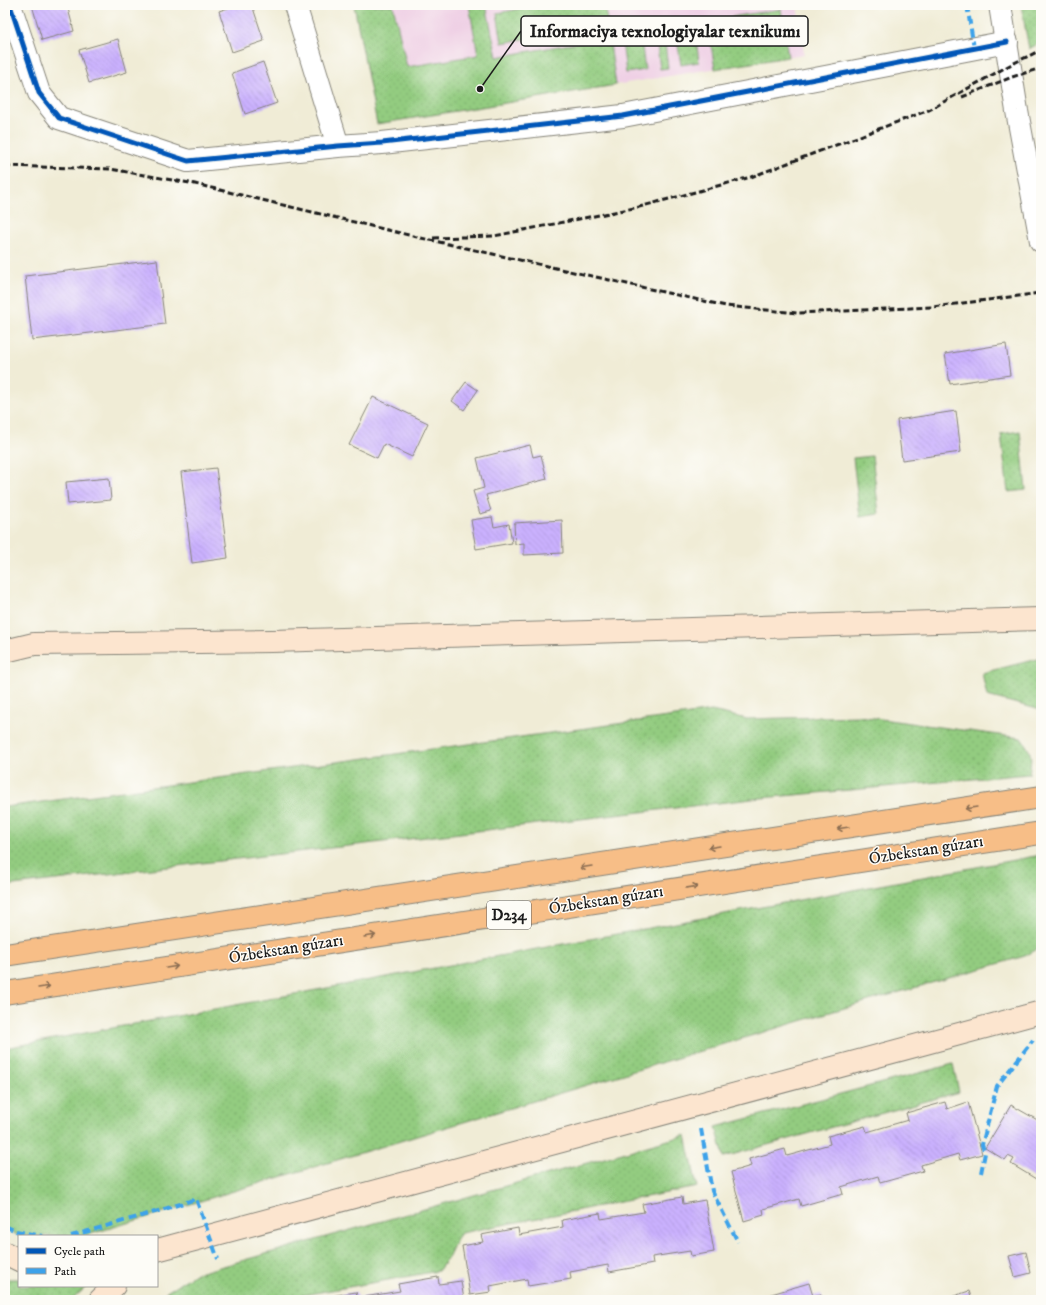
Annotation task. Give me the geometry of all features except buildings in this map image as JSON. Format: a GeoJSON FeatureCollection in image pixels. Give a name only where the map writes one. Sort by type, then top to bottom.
{"type":"FeatureCollection","features":[{"type":"Feature","properties":{"kind":"main road"},"geometry":{"type":"LineString","coordinates":[[5,651],[34,644],[272,641],[1041,619]]}},
{"type":"Feature","properties":{"kind":"main road"},"geometry":{"type":"LineString","coordinates":[[5,636],[34,644]]}},
{"type":"Feature","properties":{"kind":"main road","name":"Ózbekstan gúzarı"},"geometry":{"type":"LineString","coordinates":[[5,955],[1041,797]]}},
{"type":"Feature","properties":{"kind":"main road","name":"Ózbekstan gúzarı"},"geometry":{"type":"LineString","coordinates":[[5,993],[1041,832]]}},
{"type":"Feature","properties":{"kind":"main road"},"geometry":{"type":"LineString","coordinates":[[158,1250],[1041,1012]]}},
{"type":"Feature","properties":{"kind":"main road"},"geometry":{"type":"LineString","coordinates":[[5,1253],[18,1260]]}},
{"type":"Feature","properties":{"kind":"main road"},"geometry":{"type":"LineString","coordinates":[[5,1263],[18,1264]]}},
{"type":"Feature","properties":{"kind":"main road"},"geometry":{"type":"LineString","coordinates":[[100,1300],[113,1287]]}},
{"type":"Feature","properties":{"kind":"street"},"geometry":{"type":"LineString","coordinates":[[10,5],[39,93],[59,118],[188,161],[338,146],[382,144],[623,116],[1007,42]]}},
{"type":"Feature","properties":{"kind":"street"},"geometry":{"type":"LineString","coordinates":[[295,5],[338,146]]}},
{"type":"Feature","properties":{"kind":"street"},"geometry":{"type":"LineString","coordinates":[[1000,5],[1017,111],[1041,241]]}},
{"type":"Feature","properties":{"kind":"shaded area"},"geometry":{"type":"Polygon","coordinates":[[[354,5],[797,5],[804,54],[377,124],[354,5]]]}},
{"type":"Feature","properties":{"kind":"green space"},"geometry":{"type":"Polygon","coordinates":[[[354,5],[393,5],[407,67],[478,55],[469,5],[486,5],[497,57],[609,37],[616,85],[377,124],[354,5]]]}},
{"type":"Feature","properties":{"kind":"green space"},"geometry":{"type":"Polygon","coordinates":[[[543,5],[604,5],[608,25],[502,43],[497,13],[543,5]]]}},
{"type":"Feature","properties":{"kind":"green space"},"geometry":{"type":"Polygon","coordinates":[[[1021,5],[1041,5],[1041,42],[1029,49],[1021,5]]]}},
{"type":"Feature","properties":{"kind":"green space"},"geometry":{"type":"Polygon","coordinates":[[[781,9],[788,57],[715,69],[707,21],[781,9]]]}},
{"type":"Feature","properties":{"kind":"green space"},"geometry":{"type":"Polygon","coordinates":[[[694,23],[699,62],[681,65],[675,26],[694,23]]]}},
{"type":"Feature","properties":{"kind":"green space"},"geometry":{"type":"Polygon","coordinates":[[[663,28],[668,68],[660,69],[655,29],[663,28]]]}},
{"type":"Feature","properties":{"kind":"green space"},"geometry":{"type":"Polygon","coordinates":[[[640,31],[645,70],[626,73],[621,34],[640,31]]]}},
{"type":"Feature","properties":{"kind":"green space"},"geometry":{"type":"Polygon","coordinates":[[[1020,431],[1026,490],[1008,492],[1001,434],[1020,431]]]}},
{"type":"Feature","properties":{"kind":"green space"},"geometry":{"type":"Polygon","coordinates":[[[872,456],[879,514],[860,517],[853,458],[872,456]]]}},
{"type":"Feature","properties":{"kind":"green space"},"geometry":{"type":"Polygon","coordinates":[[[1041,658],[1041,710],[987,696],[982,673],[1041,658]]]}},
{"type":"Feature","properties":{"kind":"green space"},"geometry":{"type":"Polygon","coordinates":[[[712,711],[747,719],[859,716],[1021,738],[1030,754],[1031,762],[1029,774],[761,798],[5,886],[5,807],[712,711]]]}},
{"type":"Feature","properties":{"kind":"green space"},"geometry":{"type":"Polygon","coordinates":[[[1041,855],[1041,947],[1025,956],[827,1013],[87,1235],[18,1235],[5,1230],[5,1048],[1041,855]]]}},
{"type":"Feature","properties":{"kind":"green space"},"geometry":{"type":"Polygon","coordinates":[[[953,1064],[959,1092],[724,1157],[716,1127],[953,1064]]]}},
{"type":"Feature","properties":{"kind":"green space"},"geometry":{"type":"Polygon","coordinates":[[[686,1135],[697,1187],[461,1233],[456,1240],[448,1258],[438,1271],[276,1300],[154,1300],[195,1274],[686,1135]]]}},
{"type":"Feature","properties":{"kind":"green space"},"geometry":{"type":"Polygon","coordinates":[[[5,1279],[18,1279],[18,1287],[86,1287],[72,1300],[5,1300],[5,1279]]]}},
{"type":"Feature","properties":{"kind":"railway"},"geometry":{"type":"LineString","coordinates":[[433,238],[494,236],[639,207],[751,177],[929,110],[1010,65],[1041,50]]}},
{"type":"Feature","properties":{"kind":"railway"},"geometry":{"type":"LineString","coordinates":[[962,97],[1012,77],[1041,68]]}},
{"type":"Feature","properties":{"kind":"railway"},"geometry":{"type":"LineString","coordinates":[[5,166],[110,169],[195,184],[421,238],[726,306],[797,313],[933,307],[1041,293]]}},
{"type":"Feature","properties":{"kind":"marked path"},"geometry":{"type":"LineString","coordinates":[[967,5],[974,48]]}},
{"type":"Feature","properties":{"kind":"marked path"},"geometry":{"type":"LineString","coordinates":[[981,1173],[985,1153],[982,1145],[997,1086],[1033,1040]]}},
{"type":"Feature","properties":{"kind":"marked path"},"geometry":{"type":"LineString","coordinates":[[701,1129],[712,1191],[738,1242]]}},
{"type":"Feature","properties":{"kind":"marked path"},"geometry":{"type":"LineString","coordinates":[[74,1235],[196,1199],[218,1259]]}},
{"type":"Feature","properties":{"kind":"marked path"},"geometry":{"type":"LineString","coordinates":[[5,1226],[16,1231],[38,1235]]}},
{"type":"Feature","properties":{"kind":"cycle path"},"geometry":{"type":"LineString","coordinates":[[10,5],[39,93],[59,118],[188,161],[382,143],[623,116],[1007,42]]}},
{"type":"Feature","properties":{"kind":"place","name":"Informaciya texnologiyalar texnikumı"},"geometry":{"type":"Point","coordinates":[480,89]}}]}
